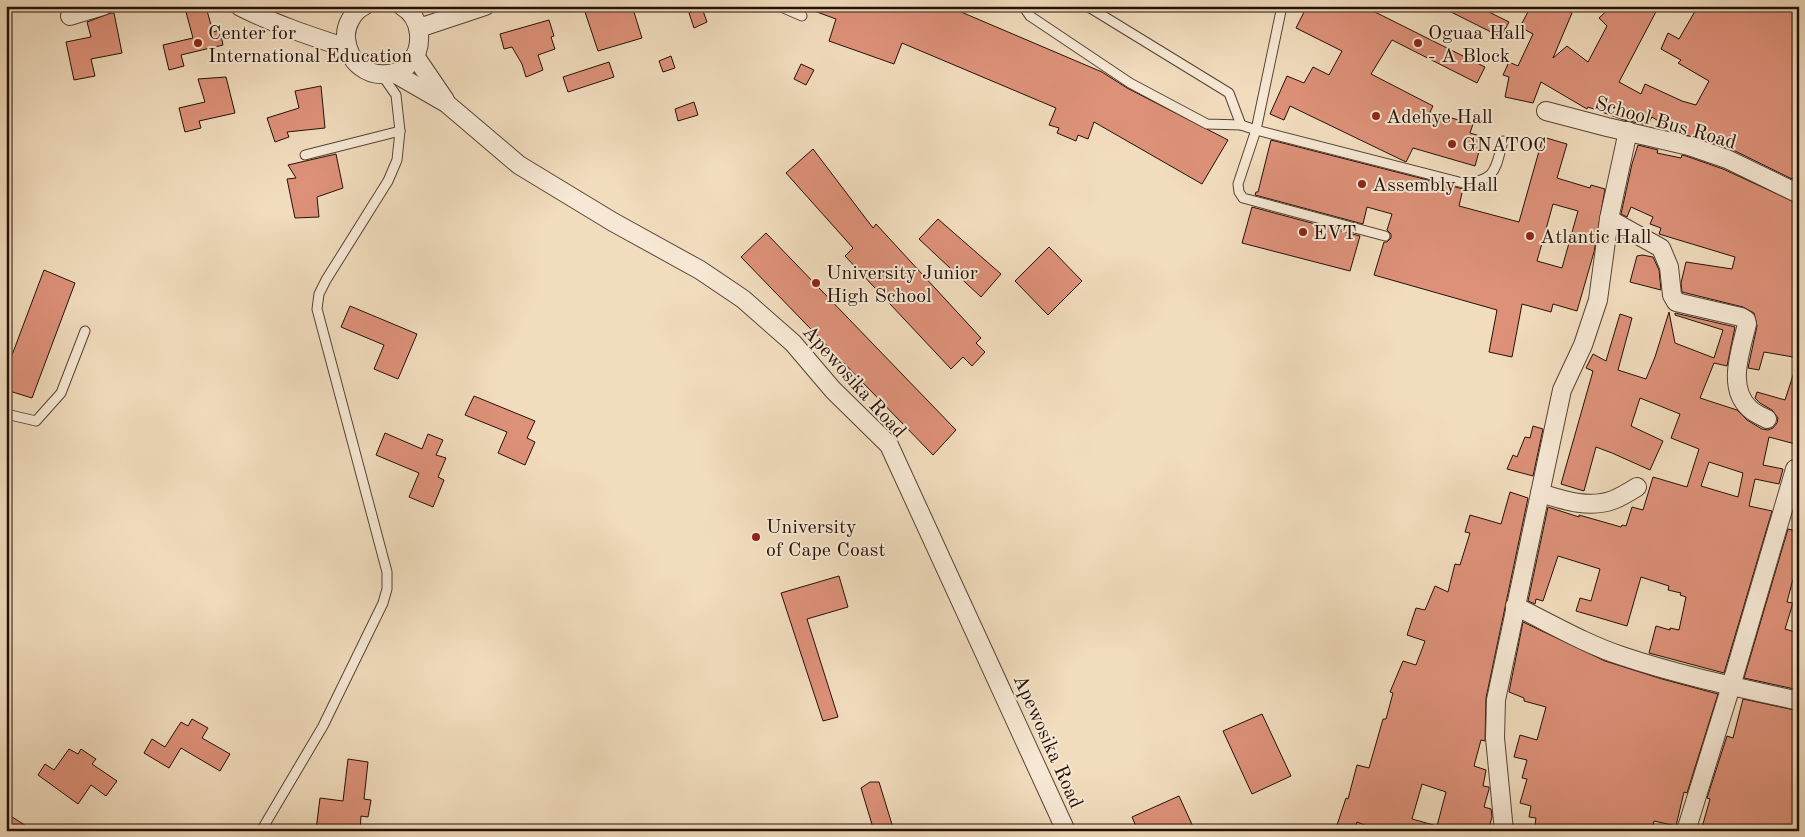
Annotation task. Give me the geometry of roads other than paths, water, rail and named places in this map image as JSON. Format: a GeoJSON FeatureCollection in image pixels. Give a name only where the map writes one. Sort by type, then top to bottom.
{"type":"FeatureCollection","features":[{"type":"Feature","properties":{"kind":"street"},"geometry":{"type":"LineString","coordinates":[[70,16],[103,6]]}},
{"type":"Feature","properties":{"kind":"street"},"geometry":{"type":"LineString","coordinates":[[239,6],[270,22],[347,48]]}},
{"type":"Feature","properties":{"kind":"street"},"geometry":{"type":"LineString","coordinates":[[364,6],[350,19],[346,33],[347,48],[352,58],[360,67],[370,72],[388,74],[446,103]]}},
{"type":"Feature","properties":{"kind":"street"},"geometry":{"type":"LineString","coordinates":[[388,74],[406,66],[415,56],[420,42],[419,28],[414,18],[402,6]]}},
{"type":"Feature","properties":{"kind":"street"},"geometry":{"type":"LineString","coordinates":[[419,28],[485,6]]}},
{"type":"Feature","properties":{"kind":"street"},"geometry":{"type":"LineString","coordinates":[[415,56],[446,103]]}},
{"type":"Feature","properties":{"kind":"street","name":"Apewosika Road"},"geometry":{"type":"LineString","coordinates":[[446,103],[519,165],[613,222],[700,270],[743,298],[792,343],[833,390],[890,445],[1066,831]]}},
{"type":"Feature","properties":{"kind":"street","name":"School Bus Road"},"geometry":{"type":"LineString","coordinates":[[1546,111],[1689,146],[1727,159],[1799,194]]}},
{"type":"Feature","properties":{"kind":"street"},"geometry":{"type":"LineString","coordinates":[[1504,831],[1495,738],[1496,700],[1562,390],[1584,346],[1598,300],[1609,219],[1628,131]]}},
{"type":"Feature","properties":{"kind":"street"},"geometry":{"type":"LineString","coordinates":[[1609,219],[1661,248],[1669,267],[1672,295],[1676,302],[1741,317],[1746,320],[1747,324],[1736,375],[1740,396],[1750,409],[1767,419]]}},
{"type":"Feature","properties":{"kind":"street"},"geometry":{"type":"LineString","coordinates":[[1686,831],[1795,468]]}},
{"type":"Feature","properties":{"kind":"street"},"geometry":{"type":"LineString","coordinates":[[1540,493],[1568,502],[1591,504],[1612,501],[1637,487]]}},
{"type":"Feature","properties":{"kind":"street"},"geometry":{"type":"LineString","coordinates":[[1515,606],[1594,645],[1622,656],[1731,686],[1799,701]]}},
{"type":"Feature","properties":{"kind":"lane"},"geometry":{"type":"LineString","coordinates":[[779,6],[802,16]]}},
{"type":"Feature","properties":{"kind":"lane"},"geometry":{"type":"LineString","coordinates":[[1023,6],[1030,16],[1139,87],[1207,124],[1241,125],[1463,183],[1486,180],[1495,170],[1503,141]]}},
{"type":"Feature","properties":{"kind":"lane"},"geometry":{"type":"LineString","coordinates":[[1087,6],[1229,93],[1241,125]]}},
{"type":"Feature","properties":{"kind":"lane"},"geometry":{"type":"LineString","coordinates":[[1282,6],[1256,130],[1238,184],[1239,192],[1243,198],[1385,236]]}},
{"type":"Feature","properties":{"kind":"lane"},"geometry":{"type":"LineString","coordinates":[[260,831],[323,726],[383,603],[387,589],[387,572],[318,309],[319,294],[326,280],[391,174],[397,160],[400,131],[396,94],[388,74]]}},
{"type":"Feature","properties":{"kind":"lane"},"geometry":{"type":"LineString","coordinates":[[305,155],[400,131]]}},
{"type":"Feature","properties":{"kind":"lane"},"geometry":{"type":"LineString","coordinates":[[6,414],[36,421],[61,393],[85,331]]}},
{"type":"Feature","properties":{"kind":"place","name":"Center for International Education"},"geometry":{"type":"Point","coordinates":[198,43]}},
{"type":"Feature","properties":{"kind":"place","name":"Oguaa Hall - A Block"},"geometry":{"type":"Point","coordinates":[1418,43]}},
{"type":"Feature","properties":{"kind":"place","name":"Adehye Hall"},"geometry":{"type":"Point","coordinates":[1376,116]}},
{"type":"Feature","properties":{"kind":"place","name":"GNATOC"},"geometry":{"type":"Point","coordinates":[1452,144]}},
{"type":"Feature","properties":{"kind":"place","name":"Assembly Hall"},"geometry":{"type":"Point","coordinates":[1362,184]}},
{"type":"Feature","properties":{"kind":"place","name":"EVT"},"geometry":{"type":"Point","coordinates":[1303,232]}},
{"type":"Feature","properties":{"kind":"place","name":"Atlantic Hall"},"geometry":{"type":"Point","coordinates":[1530,236]}},
{"type":"Feature","properties":{"kind":"place","name":"University Junior High School"},"geometry":{"type":"Point","coordinates":[816,283]}},
{"type":"Feature","properties":{"kind":"place","name":"University of Cape Coast"},"geometry":{"type":"Point","coordinates":[756,537]}}]}
